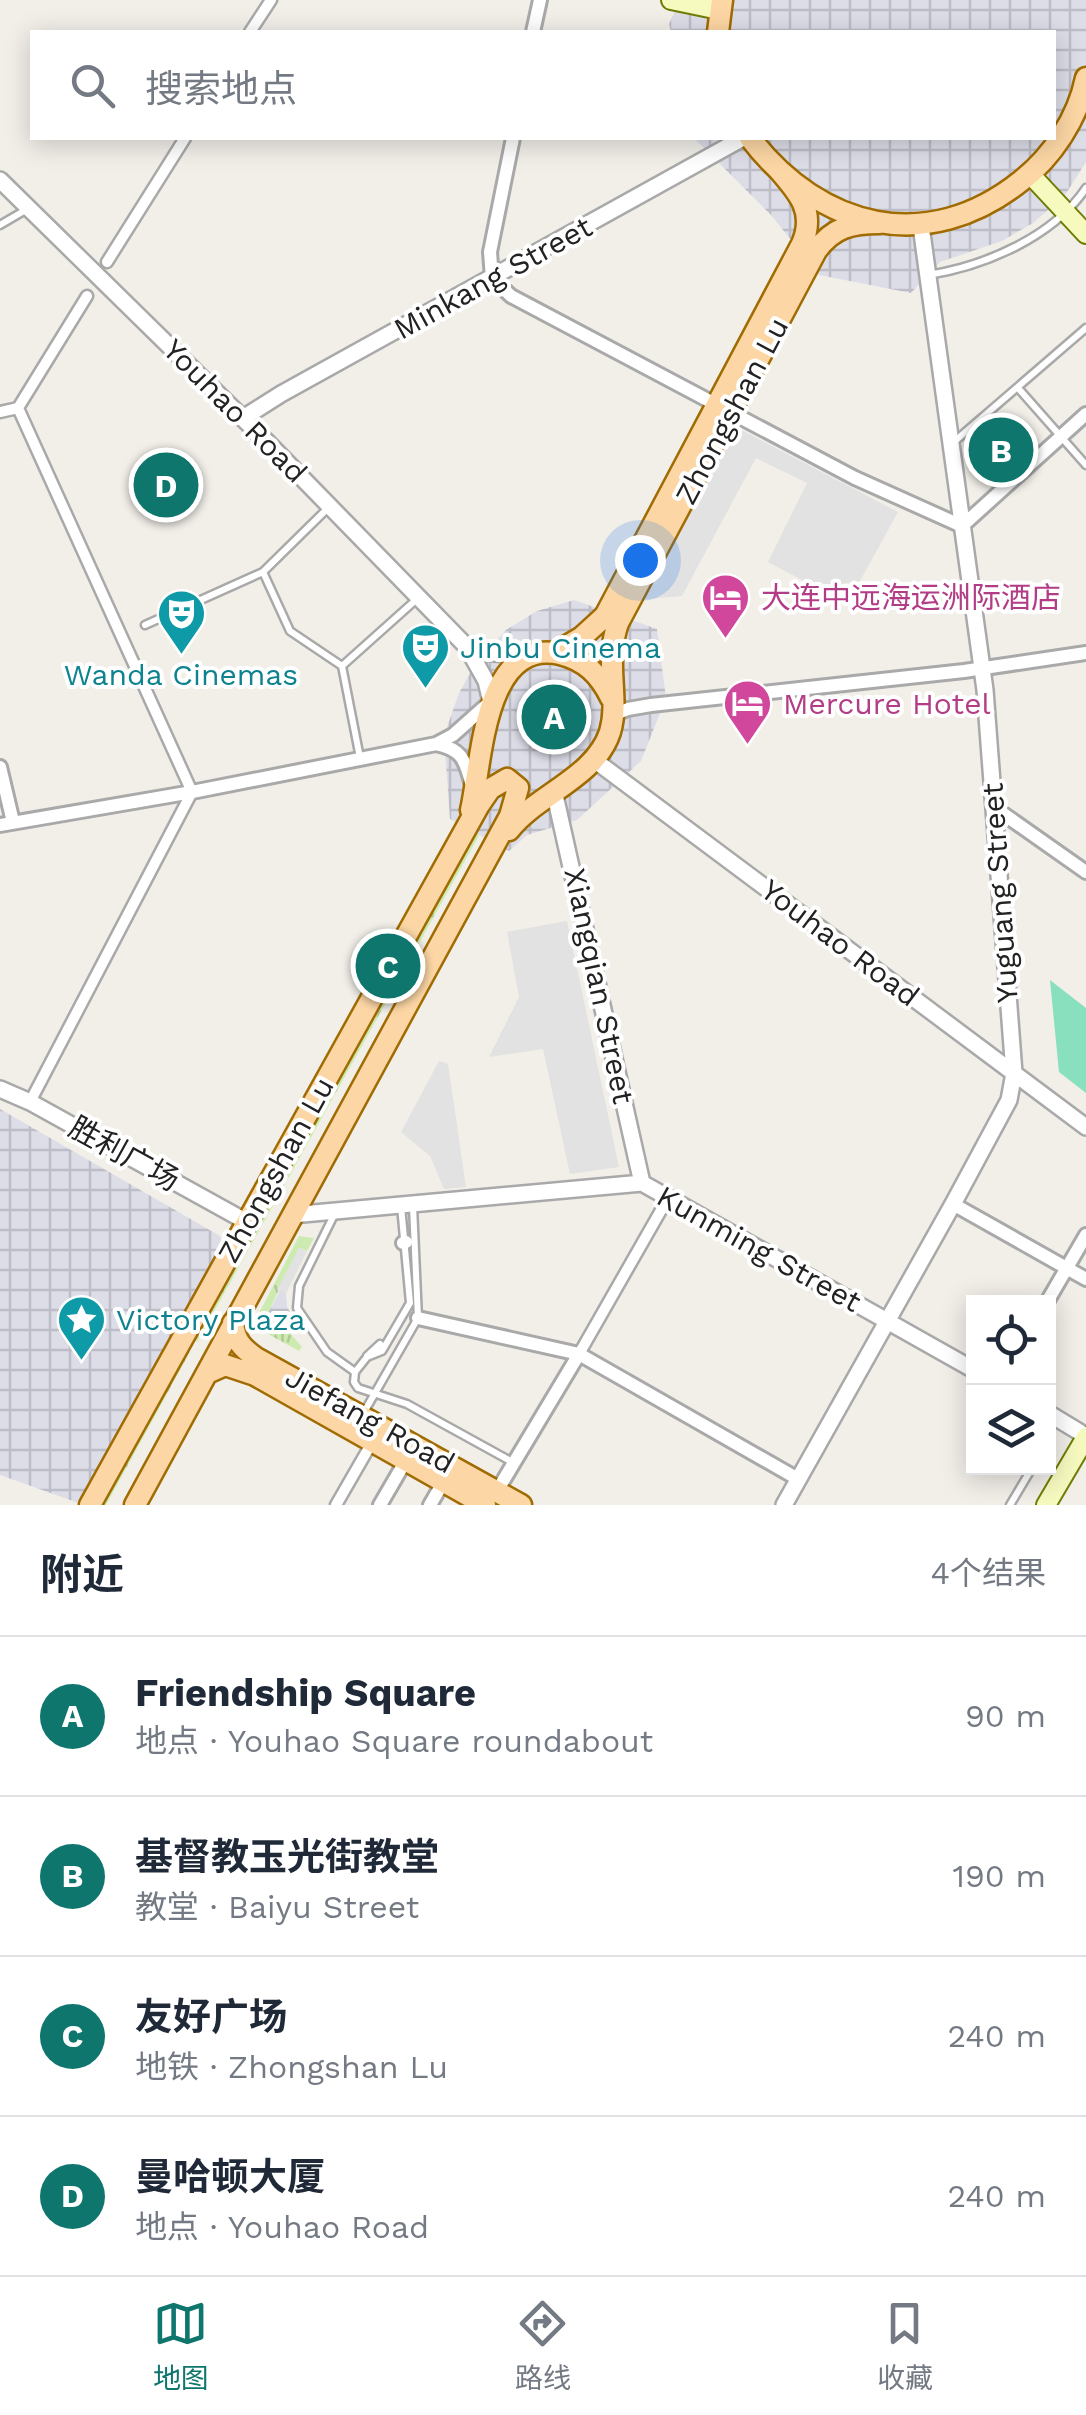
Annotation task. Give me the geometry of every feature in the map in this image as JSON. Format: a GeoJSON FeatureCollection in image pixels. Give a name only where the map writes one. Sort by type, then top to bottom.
{"type":"FeatureCollection","features":[{"type":"Feature","properties":{"kind":"main road"},"geometry":{"type":"LineString","coordinates":[[670,0],[720,5],[718,30]]}},
{"type":"Feature","properties":{"kind":"main road"},"geometry":{"type":"LineString","coordinates":[[809,247],[838,229],[858,223],[922,226],[983,206],[1030,174],[1064,131],[1085,87]]}},
{"type":"Feature","properties":{"kind":"main road"},"geometry":{"type":"LineString","coordinates":[[748,140],[778,169],[806,206],[809,247]]}},
{"type":"Feature","properties":{"kind":"main road"},"geometry":{"type":"LineString","coordinates":[[778,169],[831,206],[880,223]]}},
{"type":"Feature","properties":{"kind":"main road"},"geometry":{"type":"LineString","coordinates":[[1030,174],[1086,234]]}},
{"type":"Feature","properties":{"kind":"main road","name":"Zhongshan Lu"},"geometry":{"type":"LineString","coordinates":[[612,620],[809,247]]}},
{"type":"Feature","properties":{"kind":"main road"},"geometry":{"type":"LineString","coordinates":[[463,835],[472,808],[490,702],[514,669],[530,656],[554,653],[612,620]]}},
{"type":"Feature","properties":{"kind":"main road"},"geometry":{"type":"LineString","coordinates":[[487,859],[518,818],[594,759],[609,736],[612,620]]}},
{"type":"Feature","properties":{"kind":"main road"},"geometry":{"type":"LineString","coordinates":[[554,653],[582,662],[604,682],[612,707]]}},
{"type":"Feature","properties":{"kind":"main road"},"geometry":{"type":"LineString","coordinates":[[463,835],[490,789],[507,779],[515,782],[516,801],[487,859]]}},
{"type":"Feature","properties":{"kind":"main road","name":"Zhongshan Lu"},"geometry":{"type":"LineString","coordinates":[[90,1505],[463,835]]}},
{"type":"Feature","properties":{"kind":"main road","name":"Zhongshan Lu"},"geometry":{"type":"LineString","coordinates":[[134,1505],[487,859]]}},
{"type":"Feature","properties":{"kind":"main road","name":"Jiefang Road"},"geometry":{"type":"LineString","coordinates":[[233,1323],[234,1336],[256,1358],[491,1498],[522,1505]]}},
{"type":"Feature","properties":{"kind":"main road"},"geometry":{"type":"LineString","coordinates":[[207,1373],[216,1367],[234,1366],[372,1426]]}},
{"type":"Feature","properties":{"kind":"main road"},"geometry":{"type":"LineString","coordinates":[[1046,1505],[1086,1436]]}},
{"type":"Feature","properties":{"kind":"main road"},"geometry":{"type":"LineString","coordinates":[[411,1452],[444,1480],[491,1498]]}},
{"type":"Feature","properties":{"kind":"street"},"geometry":{"type":"LineString","coordinates":[[251,30],[271,0]]}},
{"type":"Feature","properties":{"kind":"street"},"geometry":{"type":"LineString","coordinates":[[533,30],[540,0]]}},
{"type":"Feature","properties":{"kind":"street"},"geometry":{"type":"LineString","coordinates":[[107,262],[184,140]]}},
{"type":"Feature","properties":{"kind":"street"},"geometry":{"type":"LineString","coordinates":[[512,140],[490,252],[492,278],[510,296],[872,486],[962,526],[1086,414]]}},
{"type":"Feature","properties":{"kind":"street","name":"Minkang Street"},"geometry":{"type":"LineString","coordinates":[[243,418],[742,140]]}},
{"type":"Feature","properties":{"kind":"street","name":"Youhao Road"},"geometry":{"type":"LineString","coordinates":[[0,180],[243,418],[467,647],[486,681],[490,702]]}},
{"type":"Feature","properties":{"kind":"street","name":"Yuguang Street"},"geometry":{"type":"LineString","coordinates":[[784,1505],[953,1204],[1008,1100],[1014,1074],[982,668],[922,226]]}},
{"type":"Feature","properties":{"kind":"street"},"geometry":{"type":"LineString","coordinates":[[0,412],[18,408],[87,296]]}},
{"type":"Feature","properties":{"kind":"street"},"geometry":{"type":"LineString","coordinates":[[18,408],[192,792]]}},
{"type":"Feature","properties":{"kind":"street"},"geometry":{"type":"LineString","coordinates":[[467,647],[530,656]]}},
{"type":"Feature","properties":{"kind":"street"},"geometry":{"type":"LineString","coordinates":[[612,707],[982,668],[1086,653]]}},
{"type":"Feature","properties":{"kind":"street"},"geometry":{"type":"LineString","coordinates":[[0,767],[7,823],[192,792],[436,744],[453,735],[490,702]]}},
{"type":"Feature","properties":{"kind":"street"},"geometry":{"type":"LineString","coordinates":[[436,744],[452,747],[462,757],[472,786],[472,808]]}},
{"type":"Feature","properties":{"kind":"street","name":"Youhao Road"},"geometry":{"type":"LineString","coordinates":[[594,759],[1086,1127]]}},
{"type":"Feature","properties":{"kind":"street","name":"Xiangqian Street"},"geometry":{"type":"LineString","coordinates":[[554,791],[642,1183]]}},
{"type":"Feature","properties":{"kind":"street"},"geometry":{"type":"LineString","coordinates":[[30,1102],[192,792]]}},
{"type":"Feature","properties":{"kind":"street"},"geometry":{"type":"LineString","coordinates":[[995,808],[1086,872]]}},
{"type":"Feature","properties":{"kind":"street","name":"胜利广场"},"geometry":{"type":"LineString","coordinates":[[0,1089],[247,1222]]}},
{"type":"Feature","properties":{"kind":"street","name":"Kunming Street"},"geometry":{"type":"LineString","coordinates":[[292,1215],[642,1183],[966,1365]]}},
{"type":"Feature","properties":{"kind":"street"},"geometry":{"type":"LineString","coordinates":[[491,1498],[668,1198]]}},
{"type":"Feature","properties":{"kind":"street"},"geometry":{"type":"LineString","coordinates":[[953,1204],[1086,1279]]}},
{"type":"Feature","properties":{"kind":"street"},"geometry":{"type":"LineString","coordinates":[[1050,1295],[1086,1235]]}},
{"type":"Feature","properties":{"kind":"street"},"geometry":{"type":"LineString","coordinates":[[418,1318],[578,1354],[798,1479]]}},
{"type":"Feature","properties":{"kind":"street"},"geometry":{"type":"LineString","coordinates":[[1056,1418],[1086,1436]]}},
{"type":"Feature","properties":{"kind":"street"},"geometry":{"type":"LineString","coordinates":[[336,1505],[372,1426]]}},
{"type":"Feature","properties":{"kind":"street"},"geometry":{"type":"LineString","coordinates":[[380,1505],[411,1452]]}},
{"type":"Feature","properties":{"kind":"street"},"geometry":{"type":"LineString","coordinates":[[430,1505],[444,1480]]}},
{"type":"Feature","properties":{"kind":"lane"},"geometry":{"type":"LineString","coordinates":[[927,275],[948,272],[1011,247],[1066,213],[1086,188]]}},
{"type":"Feature","properties":{"kind":"lane"},"geometry":{"type":"LineString","coordinates":[[0,225],[29,208]]}},
{"type":"Feature","properties":{"kind":"lane"},"geometry":{"type":"LineString","coordinates":[[950,445],[1086,328]]}},
{"type":"Feature","properties":{"kind":"lane"},"geometry":{"type":"LineString","coordinates":[[1018,388],[1086,465]]}},
{"type":"Feature","properties":{"kind":"lane"},"geometry":{"type":"LineString","coordinates":[[145,625],[263,572],[330,506]]}},
{"type":"Feature","properties":{"kind":"lane"},"geometry":{"type":"LineString","coordinates":[[263,572],[290,630],[342,666],[360,758]]}},
{"type":"Feature","properties":{"kind":"lane"},"geometry":{"type":"LineString","coordinates":[[342,666],[418,598]]}},
{"type":"Feature","properties":{"kind":"lane"},"geometry":{"type":"LineString","coordinates":[[366,1357],[382,1351],[410,1304],[405,1242],[407,1205]]}},
{"type":"Feature","properties":{"kind":"lane"},"geometry":{"type":"LineString","coordinates":[[372,1426],[373,1395],[418,1318],[407,1205]]}},
{"type":"Feature","properties":{"kind":"lane"},"geometry":{"type":"LineString","coordinates":[[336,1212],[299,1286],[297,1308],[327,1352],[354,1372]]}},
{"type":"Feature","properties":{"kind":"lane"},"geometry":{"type":"LineString","coordinates":[[380,1344],[354,1372],[358,1388],[407,1404],[514,1463]]}},
{"type":"Feature","properties":{"kind":"lane"},"geometry":{"type":"LineString","coordinates":[[1010,1505],[1028,1475]]}},
{"type":"Feature","properties":{"kind":"green space"},"geometry":{"type":"Polygon","coordinates":[[[493,803],[496,805],[197,1342],[194,1340],[227,1277],[493,803]]]}},
{"type":"Feature","properties":{"kind":"green space"},"geometry":{"type":"Polygon","coordinates":[[[1050,980],[1086,1008],[1086,1093],[1059,1072],[1050,980]]]}},
{"type":"Feature","properties":{"kind":"green space"},"geometry":{"type":"Polygon","coordinates":[[[299,1236],[314,1238],[307,1251],[299,1248],[268,1313],[277,1331],[284,1326],[302,1347],[299,1351],[259,1329],[255,1321],[299,1236]]]}},
{"type":"Feature","properties":{"kind":"green space"},"geometry":{"type":"Polygon","coordinates":[[[186,1349],[190,1352],[106,1505],[100,1505],[186,1349]]]}},
{"type":"Feature","properties":{"kind":"shaded area"},"geometry":{"type":"Polygon","coordinates":[[[680,0],[1086,0],[1086,162],[1065,195],[1033,223],[1002,241],[940,262],[911,293],[819,275],[771,215],[696,140],[1056,140],[1056,30],[670,30],[669,24],[680,0]]]}},
{"type":"Feature","properties":{"kind":"shaded area"},"geometry":{"type":"Polygon","coordinates":[[[734,426],[898,512],[860,581],[817,588],[768,562],[807,483],[756,458],[682,596],[637,600],[734,426]]]}},
{"type":"Feature","properties":{"kind":"shaded area"},"geometry":{"type":"Polygon","coordinates":[[[574,600],[657,629],[666,698],[641,761],[577,820],[527,835],[509,851],[450,819],[444,736],[459,693],[474,666],[506,630],[537,611],[574,600]]]}},
{"type":"Feature","properties":{"kind":"shaded area"},"geometry":{"type":"Polygon","coordinates":[[[567,921],[619,1167],[570,1174],[543,1049],[489,1057],[519,997],[507,932],[567,921]]]}},
{"type":"Feature","properties":{"kind":"shaded area"},"geometry":{"type":"Polygon","coordinates":[[[439,1061],[448,1064],[466,1187],[444,1189],[430,1156],[401,1132],[439,1061]]]}},
{"type":"Feature","properties":{"kind":"shaded area","name":"Victory Plaza"},"geometry":{"type":"Polygon","coordinates":[[[0,1109],[220,1236],[224,1249],[84,1505],[0,1475],[0,1109]]]}},
{"type":"Feature","properties":{"kind":"shaded area"},"geometry":{"type":"Polygon","coordinates":[[[299,1248],[307,1251],[286,1294],[277,1290],[299,1248]]]}},
{"type":"Feature","properties":{"kind":"shaded area"},"geometry":{"type":"Polygon","coordinates":[[[280,1291],[286,1294],[293,1318],[277,1332],[268,1313],[280,1291]]]}},
{"type":"Feature","properties":{"kind":"place","name":"基督教玉光街教堂"},"geometry":{"type":"Point","coordinates":[1001,450]}},
{"type":"Feature","properties":{"kind":"place","name":"曼哈顿大厦"},"geometry":{"type":"Point","coordinates":[166,485]}},
{"type":"Feature","properties":{"kind":"place","name":"大连中远海运洲际酒店"},"geometry":{"type":"Point","coordinates":[726,640]}},
{"type":"Feature","properties":{"kind":"place","name":"Wanda Cinemas"},"geometry":{"type":"Point","coordinates":[181,656]}},
{"type":"Feature","properties":{"kind":"place","name":"Jinbu Cinema"},"geometry":{"type":"Point","coordinates":[425,690]}},
{"type":"Feature","properties":{"kind":"place","name":"Friendship Square"},"geometry":{"type":"Point","coordinates":[554,717]}},
{"type":"Feature","properties":{"kind":"place","name":"Mercure Hotel"},"geometry":{"type":"Point","coordinates":[748,746]}},
{"type":"Feature","properties":{"kind":"place","name":"友好广场"},"geometry":{"type":"Point","coordinates":[388,966]}},
{"type":"Feature","properties":{"kind":"place","name":"Victory Plaza"},"geometry":{"type":"Point","coordinates":[81,1362]}}]}
